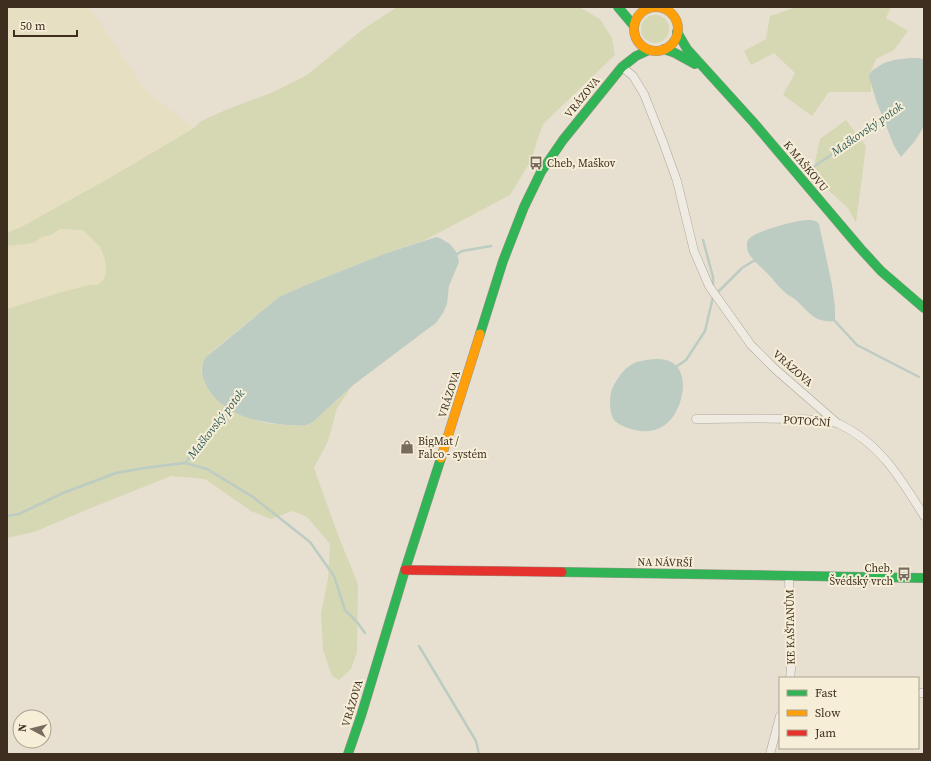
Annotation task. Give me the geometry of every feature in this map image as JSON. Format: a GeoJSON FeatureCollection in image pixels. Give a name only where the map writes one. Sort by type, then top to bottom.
{"type":"FeatureCollection","features":[{"type":"Feature","properties":{"kind":"street"},"geometry":{"type":"LineString","coordinates":[[618,7],[634,31],[638,42],[643,47],[654,51],[664,49],[669,46],[676,37],[677,32],[677,25],[672,14],[665,8],[657,7],[647,9],[636,7]]}},
{"type":"Feature","properties":{"kind":"street"},"geometry":{"type":"LineString","coordinates":[[675,19],[679,7]]}},
{"type":"Feature","properties":{"kind":"street"},"geometry":{"type":"LineString","coordinates":[[622,67],[631,48],[636,19],[647,9]]}},
{"type":"Feature","properties":{"kind":"street","name":"K MAŠKOVU"},"geometry":{"type":"LineString","coordinates":[[677,32],[687,49],[754,123],[860,248],[901,289],[924,308]]}},
{"type":"Feature","properties":{"kind":"street"},"geometry":{"type":"LineString","coordinates":[[664,49],[676,53],[705,70]]}},
{"type":"Feature","properties":{"kind":"street","name":"VRÁZOVA"},"geometry":{"type":"LineString","coordinates":[[348,754],[503,262],[524,207],[541,172],[563,140],[622,67],[636,56],[649,50]]}},
{"type":"Feature","properties":{"kind":"street","name":"VRÁZOVA"},"geometry":{"type":"LineString","coordinates":[[622,67],[633,76],[644,94],[664,142],[677,181],[694,251],[709,286],[751,345],[774,369],[838,423]]}},
{"type":"Feature","properties":{"kind":"street","name":"POTOČNÍ"},"geometry":{"type":"LineString","coordinates":[[696,419],[806,419],[838,423],[859,435],[877,450],[892,466],[924,516]]}},
{"type":"Feature","properties":{"kind":"street","name":"NA NÁVRŠÍ"},"geometry":{"type":"LineString","coordinates":[[405,570],[924,578]]}},
{"type":"Feature","properties":{"kind":"street","name":"KE KAŠTANŮM"},"geometry":{"type":"LineString","coordinates":[[789,576],[790,677]]}},
{"type":"Feature","properties":{"kind":"street"},"geometry":{"type":"LineString","coordinates":[[770,754],[779,720]]}},
{"type":"Feature","properties":{"kind":"shaded area"},"geometry":{"type":"Polygon","coordinates":[[[7,7],[89,7],[147,92],[194,128],[113,176],[23,226],[7,233],[7,7]]]}},
{"type":"Feature","properties":{"kind":"shaded area"},"geometry":{"type":"Polygon","coordinates":[[[910,58],[924,59],[924,126],[915,141],[901,157],[894,146],[877,103],[869,77],[873,70],[884,63],[910,58]]]}},
{"type":"Feature","properties":{"kind":"shaded area"},"geometry":{"type":"Polygon","coordinates":[[[812,220],[819,224],[832,285],[835,321],[822,320],[812,315],[796,300],[782,290],[754,261],[748,252],[748,240],[758,233],[793,222],[812,220]]]}},
{"type":"Feature","properties":{"kind":"shaded area"},"geometry":{"type":"Polygon","coordinates":[[[60,229],[83,230],[100,247],[105,259],[106,274],[103,280],[98,285],[90,285],[7,309],[7,246],[33,243],[60,229]]]}},
{"type":"Feature","properties":{"kind":"shaded area"},"geometry":{"type":"Polygon","coordinates":[[[436,237],[450,244],[457,253],[459,262],[449,286],[447,304],[443,313],[436,323],[352,386],[314,421],[307,425],[299,426],[276,424],[251,419],[227,408],[218,401],[210,391],[204,380],[202,371],[202,365],[206,357],[279,297],[384,254],[436,237]]]}},
{"type":"Feature","properties":{"kind":"shaded area"},"geometry":{"type":"Polygon","coordinates":[[[654,359],[669,361],[676,366],[681,373],[683,382],[682,392],[677,410],[666,424],[654,430],[640,431],[620,425],[613,418],[610,406],[610,397],[613,386],[621,374],[634,363],[654,359]]]}},
{"type":"Feature","properties":{"kind":"green space"},"geometry":{"type":"Polygon","coordinates":[[[397,7],[579,7],[600,19],[612,38],[615,55],[543,124],[530,162],[510,195],[425,240],[384,254],[279,297],[211,352],[204,360],[201,369],[206,385],[212,395],[231,411],[265,423],[302,426],[307,425],[314,421],[352,386],[337,408],[328,441],[314,468],[338,535],[358,584],[357,652],[351,669],[339,680],[332,676],[323,650],[321,613],[328,579],[330,544],[307,517],[293,511],[271,519],[251,511],[205,479],[171,476],[34,532],[7,538],[7,309],[62,292],[90,285],[98,285],[106,274],[105,259],[100,247],[83,230],[60,229],[33,243],[7,246],[7,233],[23,226],[113,176],[194,128],[201,121],[271,93],[307,75],[362,30],[397,7]]]}},
{"type":"Feature","properties":{"kind":"green space"},"geometry":{"type":"Polygon","coordinates":[[[797,7],[891,7],[886,18],[908,31],[894,50],[876,59],[871,71],[871,92],[829,92],[812,116],[783,95],[795,73],[774,53],[751,65],[744,51],[766,39],[770,16],[797,7]]]}},
{"type":"Feature","properties":{"kind":"green space"},"geometry":{"type":"Polygon","coordinates":[[[655,15],[665,19],[669,29],[665,39],[655,43],[645,39],[641,29],[645,19],[655,15]]]}},
{"type":"Feature","properties":{"kind":"green space"},"geometry":{"type":"Polygon","coordinates":[[[846,120],[866,146],[856,223],[848,208],[815,178],[815,162],[820,139],[846,120]]]}},
{"type":"Feature","properties":{"kind":"waterway","name":"Maškovský potok"},"geometry":{"type":"LineString","coordinates":[[809,170],[885,118]]}},
{"type":"Feature","properties":{"kind":"waterway"},"geometry":{"type":"LineString","coordinates":[[703,240],[713,277],[713,287]]}},
{"type":"Feature","properties":{"kind":"waterway","name":"Maškovský potok"},"geometry":{"type":"LineString","coordinates":[[456,255],[462,251],[491,246]]}},
{"type":"Feature","properties":{"kind":"waterway"},"geometry":{"type":"LineString","coordinates":[[716,294],[742,268],[757,260]]}},
{"type":"Feature","properties":{"kind":"waterway"},"geometry":{"type":"LineString","coordinates":[[676,367],[686,360],[705,331],[713,297]]}},
{"type":"Feature","properties":{"kind":"waterway"},"geometry":{"type":"LineString","coordinates":[[833,319],[857,345],[919,377]]}},
{"type":"Feature","properties":{"kind":"waterway","name":"Maškovský potok"},"geometry":{"type":"LineString","coordinates":[[7,516],[19,514],[63,493],[116,473],[185,463],[218,425],[230,408]]}},
{"type":"Feature","properties":{"kind":"waterway"},"geometry":{"type":"LineString","coordinates":[[185,463],[207,469],[253,497],[310,542],[334,576],[345,610],[365,633]]}},
{"type":"Feature","properties":{"kind":"waterway"},"geometry":{"type":"LineString","coordinates":[[419,646],[476,741],[479,754]]}},
{"type":"Feature","properties":{"kind":"traffic: fast"},"geometry":{"type":"LineString","coordinates":[[618,7],[634,26]]}},
{"type":"Feature","properties":{"kind":"traffic: fast"},"geometry":{"type":"LineString","coordinates":[[677,32],[687,49],[754,123],[860,248],[881,271],[924,308]]}},
{"type":"Feature","properties":{"kind":"traffic: fast"},"geometry":{"type":"LineString","coordinates":[[664,49],[695,64]]}},
{"type":"Feature","properties":{"kind":"traffic: fast"},"geometry":{"type":"LineString","coordinates":[[480,334],[503,261],[524,207],[541,172],[563,140],[622,67],[636,56],[649,50]]}},
{"type":"Feature","properties":{"kind":"traffic: fast"},"geometry":{"type":"LineString","coordinates":[[348,754],[441,458]]}},
{"type":"Feature","properties":{"kind":"traffic: fast"},"geometry":{"type":"LineString","coordinates":[[562,572],[924,578]]}},
{"type":"Feature","properties":{"kind":"traffic: slow"},"geometry":{"type":"LineString","coordinates":[[656,7],[668,11],[674,17],[678,29],[674,41],[668,47],[656,51],[644,47],[638,41],[634,29],[638,17],[644,11],[656,7]]}},
{"type":"Feature","properties":{"kind":"traffic: slow"},"geometry":{"type":"LineString","coordinates":[[441,458],[480,334]]}},
{"type":"Feature","properties":{"kind":"traffic: jam"},"geometry":{"type":"LineString","coordinates":[[405,570],[562,572]]}},
{"type":"Feature","properties":{"kind":"place","name":"Cheb, Maškov"},"geometry":{"type":"Point","coordinates":[536,163]}},
{"type":"Feature","properties":{"kind":"place","name":"BigMat / Falco - systém"},"geometry":{"type":"Point","coordinates":[407,447]}},
{"type":"Feature","properties":{"kind":"place","name":"Cheb, Švédský vrch"},"geometry":{"type":"Point","coordinates":[904,574]}}]}
